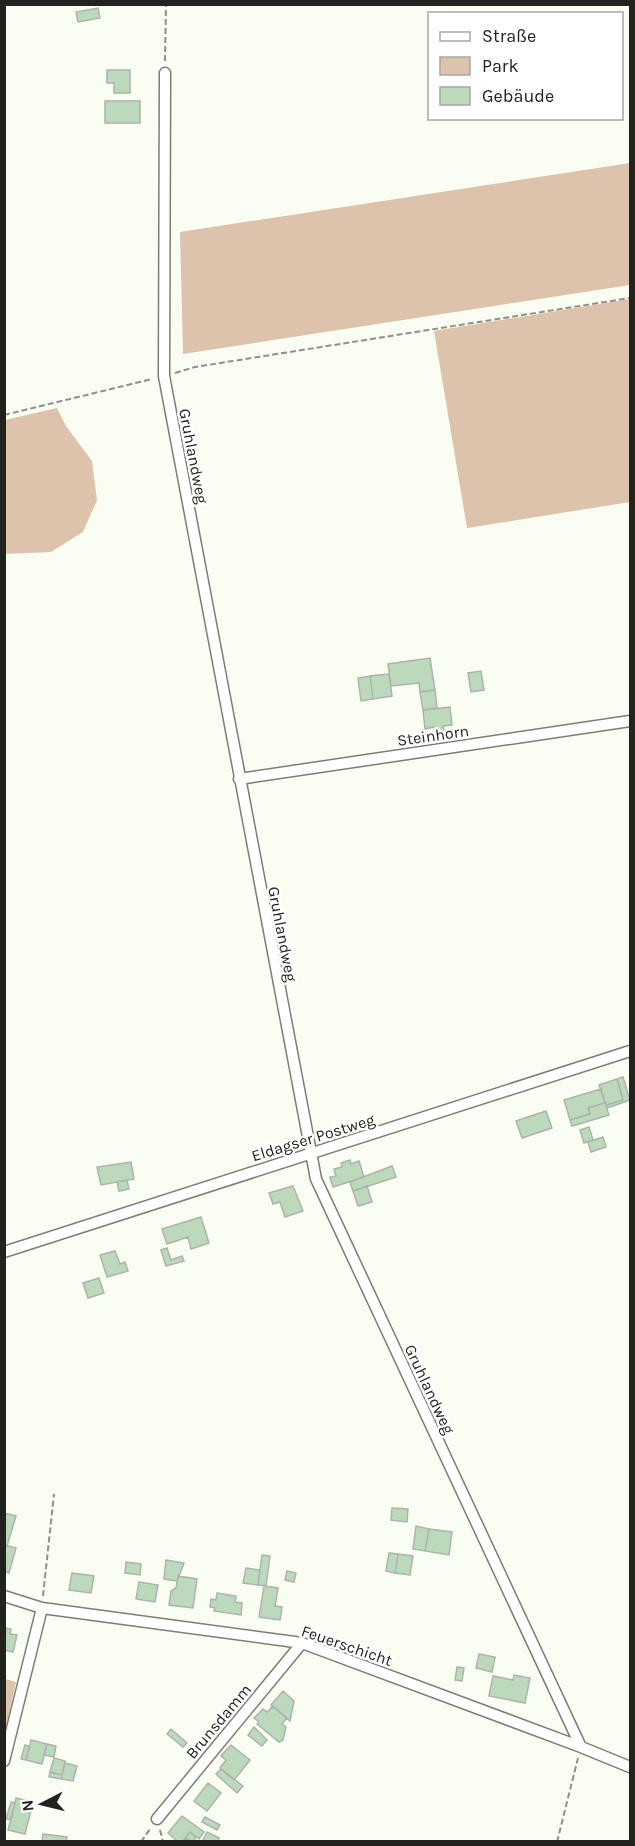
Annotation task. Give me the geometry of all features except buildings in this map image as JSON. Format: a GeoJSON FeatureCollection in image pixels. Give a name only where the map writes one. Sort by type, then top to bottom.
{"type":"FeatureCollection","features":[{"type":"Feature","properties":{"kind":"street","name":"Gruhlandweg"},"geometry":{"type":"LineString","coordinates":[[165,73],[164,376],[315,1179],[581,1747]]}},
{"type":"Feature","properties":{"kind":"street","name":"Steinhorn"},"geometry":{"type":"LineString","coordinates":[[239,779],[630,721]]}},
{"type":"Feature","properties":{"kind":"street","name":"Eldagser Postweg"},"geometry":{"type":"LineString","coordinates":[[4,1252],[309,1152],[345,1143],[630,1051]]}},
{"type":"Feature","properties":{"kind":"street","name":"Feuerschicht"},"geometry":{"type":"LineString","coordinates":[[4,1596],[42,1608],[302,1643],[630,1767]]}},
{"type":"Feature","properties":{"kind":"street"},"geometry":{"type":"LineString","coordinates":[[4,1761],[42,1608]]}},
{"type":"Feature","properties":{"kind":"street","name":"Brunsdamm"},"geometry":{"type":"LineString","coordinates":[[157,1819],[302,1643]]}},
{"type":"Feature","properties":{"kind":"path"},"geometry":{"type":"LineString","coordinates":[[165,73],[166,4]]}},
{"type":"Feature","properties":{"kind":"path"},"geometry":{"type":"LineString","coordinates":[[4,415],[195,367],[630,298]]}},
{"type":"Feature","properties":{"kind":"path"},"geometry":{"type":"LineString","coordinates":[[42,1608],[54,1494]]}},
{"type":"Feature","properties":{"kind":"path"},"geometry":{"type":"LineString","coordinates":[[557,1842],[581,1747]]}},
{"type":"Feature","properties":{"kind":"path"},"geometry":{"type":"LineString","coordinates":[[141,1842],[157,1819]]}},
{"type":"Feature","properties":{"kind":"green space"},"geometry":{"type":"Polygon","coordinates":[[[630,163],[630,285],[183,354],[180,232],[630,163]]]}},
{"type":"Feature","properties":{"kind":"green space"},"geometry":{"type":"Polygon","coordinates":[[[630,299],[630,502],[467,528],[434,331],[630,299]]]}},
{"type":"Feature","properties":{"kind":"green space"},"geometry":{"type":"Polygon","coordinates":[[[57,408],[66,426],[92,461],[97,500],[83,532],[51,552],[5,554],[5,420],[57,408]]]}},
{"type":"Feature","properties":{"kind":"green space"},"geometry":{"type":"Polygon","coordinates":[[[4,1679],[16,1682],[5,1731],[4,1679]]]}}]}
